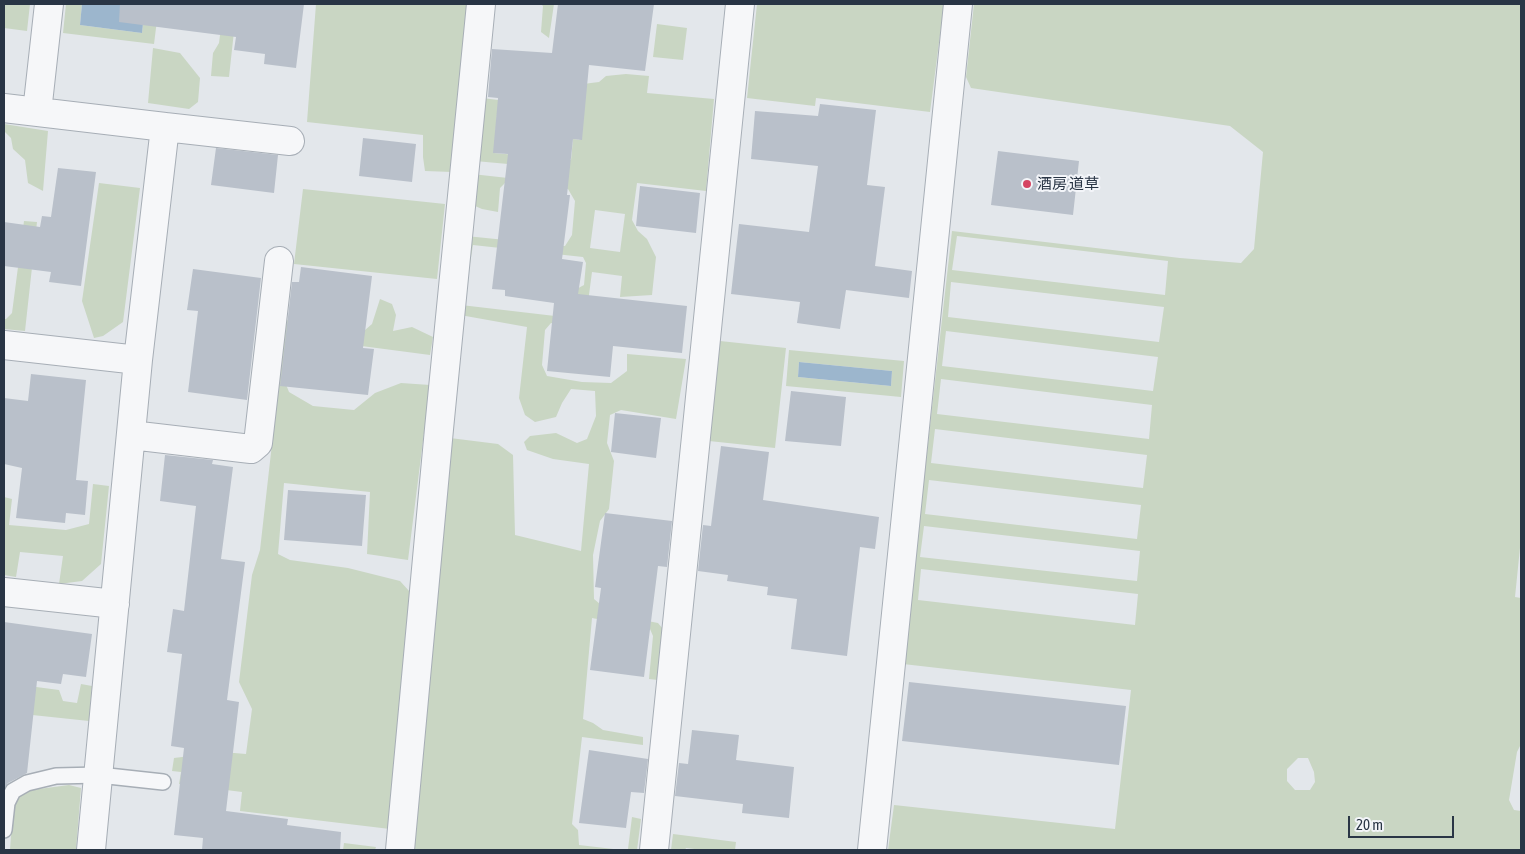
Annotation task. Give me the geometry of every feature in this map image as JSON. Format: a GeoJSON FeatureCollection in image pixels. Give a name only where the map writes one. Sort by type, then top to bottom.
{"type":"FeatureCollection","features":[{"type":"Feature","properties":{"kind":"street"},"geometry":{"type":"LineString","coordinates":[[37,112],[49,4]]}},
{"type":"Feature","properties":{"kind":"street"},"geometry":{"type":"LineString","coordinates":[[400,850],[438,429],[482,4]]}},
{"type":"Feature","properties":{"kind":"street"},"geometry":{"type":"LineString","coordinates":[[654,850],[740,4]]}},
{"type":"Feature","properties":{"kind":"street"},"geometry":{"type":"LineString","coordinates":[[872,850],[958,4]]}},
{"type":"Feature","properties":{"kind":"street"},"geometry":{"type":"LineString","coordinates":[[4,108],[290,141]]}},
{"type":"Feature","properties":{"kind":"street"},"geometry":{"type":"LineString","coordinates":[[92,850],[138,360],[165,127]]}},
{"type":"Feature","properties":{"kind":"street"},"geometry":{"type":"LineString","coordinates":[[131,435],[251,449],[258,442],[279,260]]}},
{"type":"Feature","properties":{"kind":"street"},"geometry":{"type":"LineString","coordinates":[[4,345],[138,360]]}},
{"type":"Feature","properties":{"kind":"street"},"geometry":{"type":"LineString","coordinates":[[4,592],[115,604]]}},
{"type":"Feature","properties":{"kind":"lane"},"geometry":{"type":"LineString","coordinates":[[4,830],[6,803],[13,791],[27,783],[56,776],[99,775],[163,782]]}},
{"type":"Feature","properties":{"kind":"green space"},"geometry":{"type":"Polygon","coordinates":[[[4,4],[30,4],[27,31],[4,28],[4,4]]]}},
{"type":"Feature","properties":{"kind":"green space"},"geometry":{"type":"Polygon","coordinates":[[[66,4],[82,4],[80,25],[142,33],[145,4],[159,4],[154,44],[63,33],[66,4]]]}},
{"type":"Feature","properties":{"kind":"green space"},"geometry":{"type":"Polygon","coordinates":[[[224,4],[237,4],[229,77],[211,76],[213,53],[219,43],[224,4]]]}},
{"type":"Feature","properties":{"kind":"green space"},"geometry":{"type":"Polygon","coordinates":[[[316,4],[470,4],[452,172],[425,171],[423,135],[307,122],[316,4]]]}},
{"type":"Feature","properties":{"kind":"green space"},"geometry":{"type":"Polygon","coordinates":[[[541,4],[554,4],[549,38],[541,32],[543,6],[541,4]]]}},
{"type":"Feature","properties":{"kind":"green space"},"geometry":{"type":"Polygon","coordinates":[[[757,4],[944,4],[930,112],[816,98],[815,106],[747,98],[757,4]]]}},
{"type":"Feature","properties":{"kind":"green space"},"geometry":{"type":"Polygon","coordinates":[[[974,4],[1521,4],[1521,538],[1515,597],[1521,598],[1521,744],[1517,752],[1509,800],[1514,810],[1521,811],[1521,850],[888,850],[894,805],[1115,829],[1131,690],[903,664],[952,231],[1180,258],[1241,263],[1254,249],[1263,152],[1230,126],[971,88],[966,77],[974,4]],[[957,236],[952,270],[1165,295],[1168,261],[957,236]],[[951,282],[948,317],[1159,342],[1164,307],[951,282]],[[946,331],[942,366],[1153,391],[1158,357],[946,331]],[[941,379],[937,414],[1149,439],[1152,405],[941,379]],[[935,429],[931,463],[1143,488],[1147,455],[935,429]],[[929,480],[925,514],[1137,539],[1141,505],[929,480]],[[924,526],[920,557],[1137,581],[1140,551],[924,526]],[[921,569],[918,600],[1135,625],[1138,594],[921,569]],[[1298,758],[1287,769],[1287,781],[1295,790],[1310,790],[1315,782],[1314,772],[1308,758],[1298,758]]]}},
{"type":"Feature","properties":{"kind":"green space"},"geometry":{"type":"Polygon","coordinates":[[[657,24],[687,28],[683,60],[653,57],[657,24]]]}},
{"type":"Feature","properties":{"kind":"green space"},"geometry":{"type":"Polygon","coordinates":[[[153,48],[180,53],[200,78],[198,102],[189,109],[148,103],[153,48]]]}},
{"type":"Feature","properties":{"kind":"green space"},"geometry":{"type":"Polygon","coordinates":[[[626,74],[649,76],[647,93],[714,99],[706,191],[637,183],[632,220],[638,231],[647,239],[656,257],[652,295],[620,297],[622,276],[592,272],[587,310],[615,332],[551,323],[545,330],[542,365],[547,376],[582,382],[611,383],[627,371],[627,354],[686,359],[676,419],[621,410],[610,415],[607,443],[614,461],[609,509],[600,521],[593,555],[594,599],[612,614],[658,623],[663,629],[658,680],[649,679],[653,636],[650,629],[592,618],[583,719],[603,730],[643,737],[643,745],[582,737],[572,824],[578,830],[579,845],[622,850],[412,850],[450,438],[498,444],[513,455],[515,535],[581,551],[589,464],[553,459],[527,450],[524,442],[530,436],[556,433],[577,443],[587,439],[596,416],[595,391],[571,389],[556,417],[535,422],[525,415],[519,398],[527,327],[460,315],[461,305],[555,316],[571,292],[584,285],[586,263],[583,257],[473,245],[466,288],[466,236],[565,246],[572,235],[575,201],[568,189],[505,183],[500,188],[498,212],[475,206],[468,195],[472,174],[508,178],[508,164],[475,161],[482,98],[523,103],[583,84],[599,82],[606,76],[626,74]],[[497,114],[494,153],[571,160],[573,139],[582,140],[497,114]],[[595,210],[590,248],[620,252],[625,214],[595,210]]]}},
{"type":"Feature","properties":{"kind":"green space"},"geometry":{"type":"Polygon","coordinates":[[[4,124],[48,131],[43,191],[28,183],[25,160],[13,149],[11,138],[4,131],[4,124]]]}},
{"type":"Feature","properties":{"kind":"green space"},"geometry":{"type":"Polygon","coordinates":[[[99,183],[140,188],[123,322],[103,336],[94,338],[82,301],[99,183]]]}},
{"type":"Feature","properties":{"kind":"green space"},"geometry":{"type":"Polygon","coordinates":[[[303,189],[445,204],[437,279],[294,264],[303,189]]]}},
{"type":"Feature","properties":{"kind":"green space"},"geometry":{"type":"Polygon","coordinates":[[[24,221],[37,222],[25,331],[4,329],[4,319],[12,313],[24,221]]]}},
{"type":"Feature","properties":{"kind":"green space"},"geometry":{"type":"Polygon","coordinates":[[[380,299],[392,304],[396,315],[393,331],[412,327],[433,337],[430,355],[293,337],[285,382],[289,392],[313,406],[354,410],[375,393],[401,383],[430,385],[408,560],[367,554],[370,492],[284,483],[278,554],[290,560],[348,568],[400,581],[410,592],[390,829],[240,811],[242,792],[179,784],[181,772],[172,771],[174,758],[190,756],[199,750],[246,754],[252,709],[239,682],[252,575],[260,550],[286,320],[365,330],[372,324],[380,299]]]}},
{"type":"Feature","properties":{"kind":"green space"},"geometry":{"type":"Polygon","coordinates":[[[720,341],[786,348],[775,448],[709,441],[720,341]]]}},
{"type":"Feature","properties":{"kind":"green space"},"geometry":{"type":"Polygon","coordinates":[[[789,350],[904,361],[901,397],[786,386],[789,350]],[[799,362],[798,377],[891,386],[892,371],[799,362]]]}},
{"type":"Feature","properties":{"kind":"green space"},"geometry":{"type":"Polygon","coordinates":[[[93,484],[109,486],[101,564],[82,581],[59,584],[63,556],[20,552],[16,577],[4,575],[4,497],[12,499],[9,525],[66,530],[89,524],[93,484]]]}},
{"type":"Feature","properties":{"kind":"green space"},"geometry":{"type":"Polygon","coordinates":[[[6,683],[59,690],[63,701],[77,703],[81,684],[92,686],[89,721],[4,712],[6,683]]]}},
{"type":"Feature","properties":{"kind":"green space"},"geometry":{"type":"Polygon","coordinates":[[[69,785],[81,788],[76,850],[10,850],[13,807],[20,795],[31,790],[69,785]]]}},
{"type":"Feature","properties":{"kind":"green space"},"geometry":{"type":"Polygon","coordinates":[[[632,817],[641,819],[637,850],[626,850],[628,849],[632,817]]]}},
{"type":"Feature","properties":{"kind":"green space"},"geometry":{"type":"Polygon","coordinates":[[[673,834],[736,842],[735,850],[686,848],[685,850],[671,850],[673,834]]]}},
{"type":"Feature","properties":{"kind":"green space"},"geometry":{"type":"Polygon","coordinates":[[[344,843],[376,847],[375,850],[343,850],[344,843]]]}},
{"type":"Feature","properties":{"kind":"water"},"geometry":{"type":"Polygon","coordinates":[[[82,4],[145,4],[142,33],[80,25],[82,4]]]}},
{"type":"Feature","properties":{"kind":"water"},"geometry":{"type":"Polygon","coordinates":[[[799,362],[892,371],[891,386],[798,377],[799,362]]]}},
{"type":"Feature","properties":{"kind":"building"},"geometry":{"type":"Polygon","coordinates":[[[120,4],[304,4],[296,68],[264,64],[265,54],[234,50],[236,37],[119,22],[120,4]]]}},
{"type":"Feature","properties":{"kind":"building"},"geometry":{"type":"Polygon","coordinates":[[[558,4],[654,4],[645,71],[589,65],[582,140],[573,139],[567,195],[570,195],[562,259],[583,262],[578,294],[687,306],[682,353],[613,346],[610,377],[547,371],[554,303],[505,296],[505,290],[492,289],[508,154],[493,153],[498,98],[488,97],[492,49],[552,53],[558,4]]]}},
{"type":"Feature","properties":{"kind":"building"},"geometry":{"type":"Polygon","coordinates":[[[820,104],[876,110],[867,185],[885,187],[875,266],[912,271],[909,298],[846,290],[840,329],[797,323],[800,302],[731,294],[739,224],[809,232],[818,166],[751,159],[755,111],[818,116],[820,104]]]}},
{"type":"Feature","properties":{"kind":"building"},"geometry":{"type":"Polygon","coordinates":[[[363,138],[416,144],[412,182],[359,176],[363,138]]]}},
{"type":"Feature","properties":{"kind":"building"},"geometry":{"type":"Polygon","coordinates":[[[216,148],[278,155],[274,193],[211,185],[216,148]]]}},
{"type":"Feature","properties":{"kind":"building"},"geometry":{"type":"Polygon","coordinates":[[[998,151],[1079,161],[1073,215],[991,205],[998,151]]]}},
{"type":"Feature","properties":{"kind":"building"},"geometry":{"type":"Polygon","coordinates":[[[58,168],[96,172],[81,286],[49,282],[51,272],[4,266],[4,222],[40,227],[42,216],[51,217],[58,168]]]}},
{"type":"Feature","properties":{"kind":"building"},"geometry":{"type":"Polygon","coordinates":[[[640,186],[700,193],[696,233],[636,226],[640,186]]]}},
{"type":"Feature","properties":{"kind":"building"},"geometry":{"type":"Polygon","coordinates":[[[301,267],[372,276],[363,348],[374,349],[368,395],[280,386],[292,282],[299,282],[301,267]]]}},
{"type":"Feature","properties":{"kind":"building"},"geometry":{"type":"Polygon","coordinates":[[[193,269],[261,278],[247,400],[188,392],[198,311],[187,310],[193,269]]]}},
{"type":"Feature","properties":{"kind":"building"},"geometry":{"type":"Polygon","coordinates":[[[31,374],[86,380],[76,480],[88,481],[85,515],[66,513],[65,523],[16,518],[22,468],[4,464],[4,398],[28,401],[31,374]]]}},
{"type":"Feature","properties":{"kind":"building"},"geometry":{"type":"Polygon","coordinates":[[[791,391],[846,397],[841,446],[785,441],[791,391]]]}},
{"type":"Feature","properties":{"kind":"building"},"geometry":{"type":"Polygon","coordinates":[[[615,413],[661,418],[656,458],[611,452],[615,413]]]}},
{"type":"Feature","properties":{"kind":"building"},"geometry":{"type":"Polygon","coordinates":[[[721,446],[769,452],[763,500],[879,517],[875,549],[860,547],[847,656],[791,649],[797,599],[767,595],[768,587],[727,581],[728,575],[698,571],[703,525],[711,526],[721,446]]]}},
{"type":"Feature","properties":{"kind":"building"},"geometry":{"type":"Polygon","coordinates":[[[165,455],[213,460],[212,464],[233,467],[221,559],[245,562],[227,700],[239,702],[226,811],[288,819],[287,825],[341,832],[340,850],[202,850],[203,838],[174,835],[184,748],[171,746],[182,654],[167,652],[173,609],[184,611],[196,506],[160,501],[165,455]]]}},
{"type":"Feature","properties":{"kind":"building"},"geometry":{"type":"Polygon","coordinates":[[[288,490],[366,495],[362,546],[284,540],[288,490]]]}},
{"type":"Feature","properties":{"kind":"building"},"geometry":{"type":"Polygon","coordinates":[[[605,513],[672,521],[667,567],[658,566],[644,677],[590,670],[601,588],[595,587],[605,513]]]}},
{"type":"Feature","properties":{"kind":"building"},"geometry":{"type":"Polygon","coordinates":[[[4,622],[92,634],[86,677],[63,674],[61,684],[37,681],[27,773],[8,783],[4,789],[4,622]]]}},
{"type":"Feature","properties":{"kind":"building"},"geometry":{"type":"Polygon","coordinates":[[[909,682],[1126,706],[1119,765],[902,741],[909,682]]]}},
{"type":"Feature","properties":{"kind":"building"},"geometry":{"type":"Polygon","coordinates":[[[692,730],[739,735],[736,760],[794,767],[789,818],[742,813],[743,804],[675,796],[679,763],[688,764],[692,730]]]}},
{"type":"Feature","properties":{"kind":"building"},"geometry":{"type":"Polygon","coordinates":[[[589,750],[648,759],[644,793],[631,792],[626,828],[579,823],[589,750]]]}},
{"type":"Feature","properties":{"kind":"place","name":"酒房 道草"},"geometry":{"type":"Point","coordinates":[1027,184]}}]}
